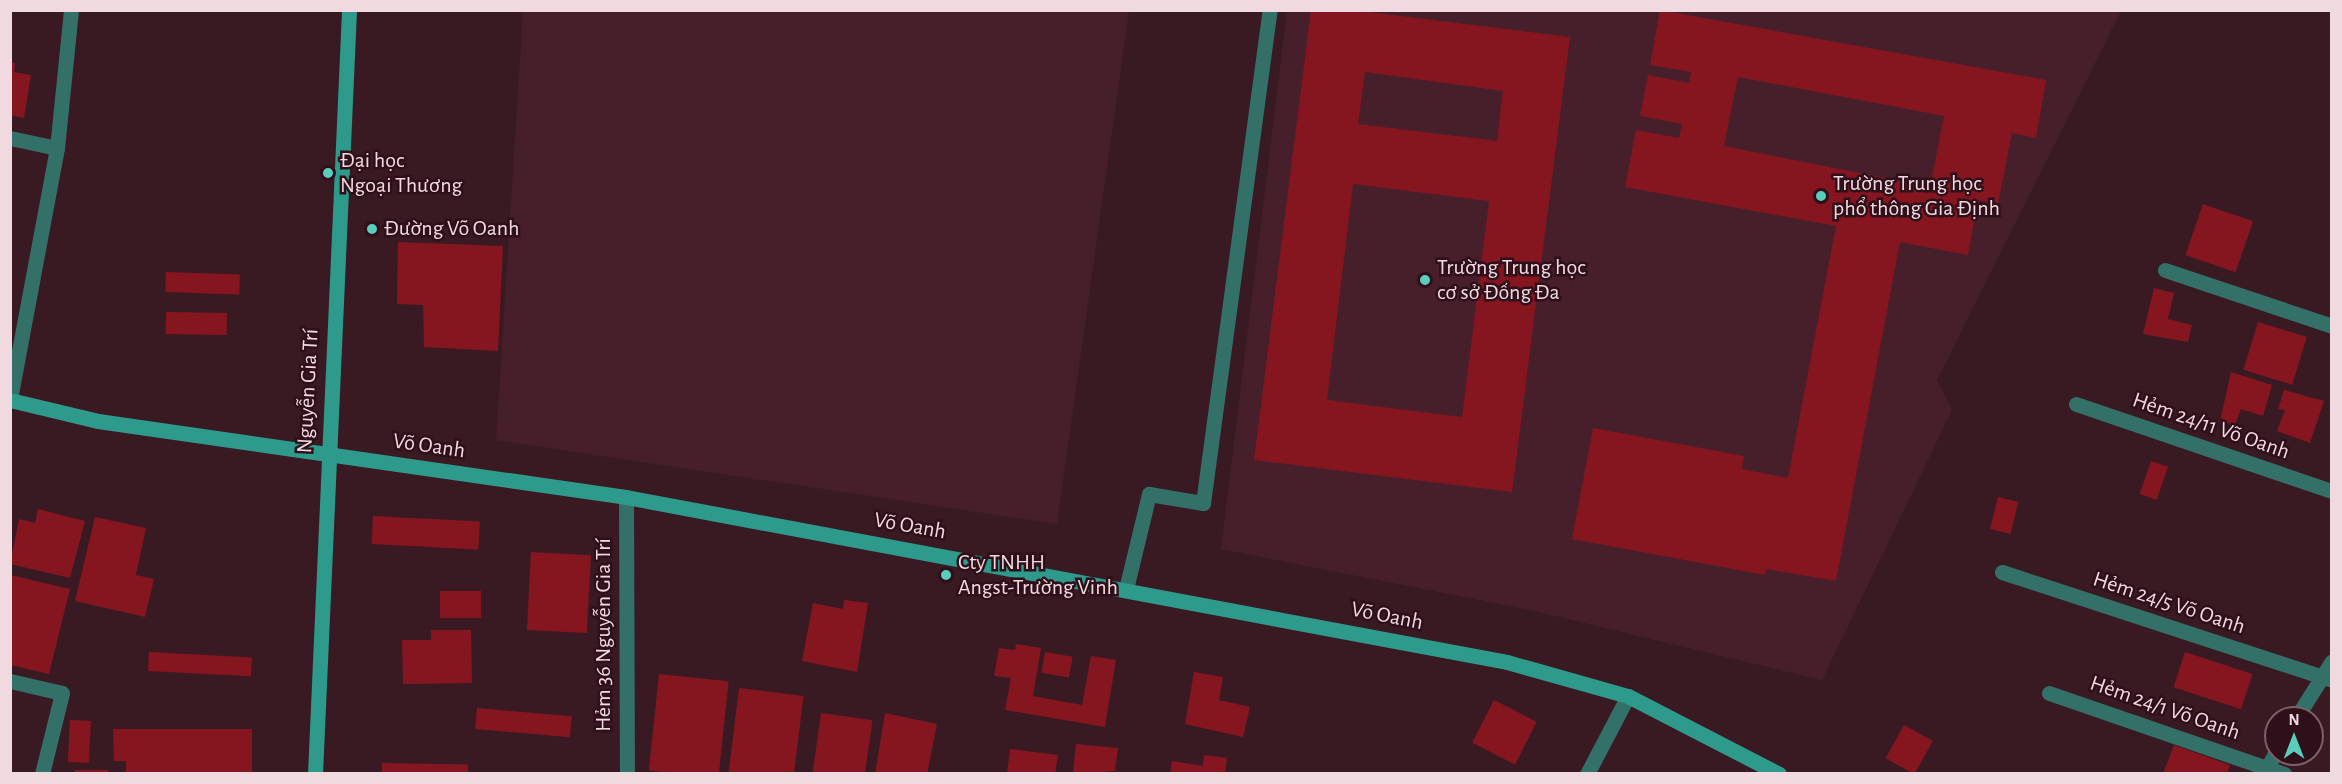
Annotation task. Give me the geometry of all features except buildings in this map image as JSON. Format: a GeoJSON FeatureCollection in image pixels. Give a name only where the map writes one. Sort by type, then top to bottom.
{"type":"FeatureCollection","features":[{"type":"Feature","properties":{"kind":"street"},"geometry":{"type":"LineString","coordinates":[[10,400],[57,148],[71,10]]}},
{"type":"Feature","properties":{"kind":"street","name":"Nguyễn Gia Trí"},"geometry":{"type":"LineString","coordinates":[[315,774],[349,10]]}},
{"type":"Feature","properties":{"kind":"street"},"geometry":{"type":"LineString","coordinates":[[1126,589],[1149,494],[1203,503],[1270,10]]}},
{"type":"Feature","properties":{"kind":"street"},"geometry":{"type":"LineString","coordinates":[[10,138],[57,148]]}},
{"type":"Feature","properties":{"kind":"street"},"geometry":{"type":"LineString","coordinates":[[2166,270],[2331,326]]}},
{"type":"Feature","properties":{"kind":"street","name":"Võ Oanh"},"geometry":{"type":"LineString","coordinates":[[10,400],[99,421],[626,497],[1507,662],[1628,696],[1779,774]]}},
{"type":"Feature","properties":{"kind":"street","name":"Hẻm 24/11 Võ Oanh"},"geometry":{"type":"LineString","coordinates":[[2076,404],[2331,491]]}},
{"type":"Feature","properties":{"kind":"street","name":"Hẻm 36 Nguyễn Gia Trí"},"geometry":{"type":"LineString","coordinates":[[626,497],[627,774]]}},
{"type":"Feature","properties":{"kind":"street","name":"Hẻm 24/5 Võ Oanh"},"geometry":{"type":"LineString","coordinates":[[2002,572],[2326,679]]}},
{"type":"Feature","properties":{"kind":"street"},"geometry":{"type":"LineString","coordinates":[[2305,706],[2326,679],[2331,661]]}},
{"type":"Feature","properties":{"kind":"street"},"geometry":{"type":"LineString","coordinates":[[10,681],[62,693],[42,774]]}},
{"type":"Feature","properties":{"kind":"street","name":"Hẻm 24/1 Võ Oanh"},"geometry":{"type":"LineString","coordinates":[[2049,693],[2265,770],[2284,774]]}},
{"type":"Feature","properties":{"kind":"street"},"geometry":{"type":"LineString","coordinates":[[1587,774],[1628,696]]}},
{"type":"Feature","properties":{"kind":"shaded area"},"geometry":{"type":"Polygon","coordinates":[[[523,11],[1129,11],[1057,524],[496,440],[523,11]]]}},
{"type":"Feature","properties":{"kind":"shaded area"},"geometry":{"type":"Polygon","coordinates":[[[1287,11],[2121,11],[1937,380],[1952,410],[1822,680],[1535,611],[1221,549],[1287,11]]]}},
{"type":"Feature","properties":{"kind":"place","name":"Đại học Ngoại Thương"},"geometry":{"type":"Point","coordinates":[328,173]}},
{"type":"Feature","properties":{"kind":"place","name":"Trường Trung học phổ thông Gia Định"},"geometry":{"type":"Point","coordinates":[1821,196]}},
{"type":"Feature","properties":{"kind":"place","name":"Đường Võ Oanh"},"geometry":{"type":"Point","coordinates":[372,229]}},
{"type":"Feature","properties":{"kind":"place","name":"Trường Trung học cơ sở Đống Đa"},"geometry":{"type":"Point","coordinates":[1425,280]}},
{"type":"Feature","properties":{"kind":"place","name":"Cty TNHH Angst-Trường Vinh"},"geometry":{"type":"Point","coordinates":[946,575]}}]}
